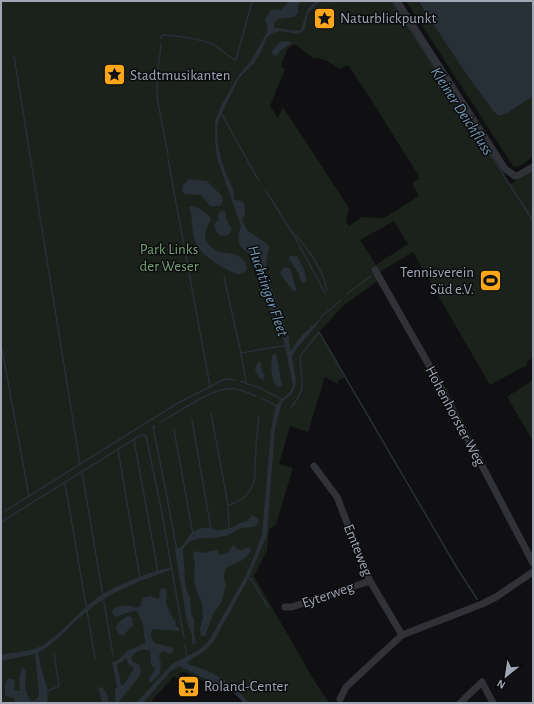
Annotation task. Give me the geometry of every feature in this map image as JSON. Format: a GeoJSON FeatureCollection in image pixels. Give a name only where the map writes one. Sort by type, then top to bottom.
{"type":"FeatureCollection","features":[{"type":"Feature","properties":{"kind":"street"},"geometry":{"type":"LineString","coordinates":[[397,1],[505,169],[515,176],[519,176],[533,167]]}},
{"type":"Feature","properties":{"kind":"street","name":"Hohenhorster Weg"},"geometry":{"type":"LineString","coordinates":[[375,270],[434,374],[533,563]]}},
{"type":"Feature","properties":{"kind":"street","name":"Emteweg"},"geometry":{"type":"LineString","coordinates":[[314,466],[337,497],[370,581],[402,635]]}},
{"type":"Feature","properties":{"kind":"street"},"geometry":{"type":"LineString","coordinates":[[340,699],[346,687],[402,635],[489,600],[533,572]]}},
{"type":"Feature","properties":{"kind":"street","name":"Eyterweg"},"geometry":{"type":"LineString","coordinates":[[286,607],[292,607],[370,581]]}},
{"type":"Feature","properties":{"kind":"street"},"geometry":{"type":"LineString","coordinates":[[460,703],[482,682],[494,703]]}},
{"type":"Feature","properties":{"kind":"green space","name":"Park Links der Weser"},"geometry":{"type":"Polygon","coordinates":[[[1,1],[394,1],[510,184],[533,171],[533,357],[526,363],[527,365],[490,385],[413,252],[380,272],[383,277],[344,305],[319,332],[345,377],[339,380],[338,384],[325,377],[308,432],[290,426],[279,464],[293,468],[276,524],[269,530],[267,550],[254,576],[312,677],[329,703],[249,703],[234,687],[230,693],[184,672],[180,673],[178,678],[174,676],[150,703],[1,703],[1,1]],[[292,45],[287,50],[281,66],[285,69],[270,106],[278,118],[283,107],[349,208],[346,222],[349,226],[362,217],[384,218],[419,196],[412,183],[420,178],[348,65],[339,69],[324,59],[313,58],[296,45],[292,45]],[[394,221],[360,240],[376,265],[408,244],[394,221]]]}},
{"type":"Feature","properties":{"kind":"green space"},"geometry":{"type":"Polygon","coordinates":[[[406,1],[417,1],[435,24],[488,104],[499,116],[508,113],[533,96],[533,157],[518,167],[513,166],[406,1]]]}},
{"type":"Feature","properties":{"kind":"green space"},"geometry":{"type":"Polygon","coordinates":[[[533,380],[533,441],[507,397],[533,380]]]}},
{"type":"Feature","properties":{"kind":"water","name":"Huchtinger Fleet"},"geometry":{"type":"Polygon","coordinates":[[[289,1],[301,1],[298,6],[298,13],[294,17],[278,19],[274,23],[274,28],[296,31],[301,30],[307,10],[316,1],[320,1],[308,13],[305,28],[302,32],[298,34],[280,31],[267,37],[260,54],[254,63],[239,78],[219,119],[217,133],[220,155],[224,169],[233,188],[234,200],[242,201],[245,206],[245,213],[242,221],[247,230],[269,246],[265,272],[289,338],[290,351],[303,334],[322,317],[292,356],[296,380],[292,394],[283,401],[275,428],[267,535],[246,583],[214,641],[204,651],[187,662],[189,665],[215,674],[230,684],[249,703],[244,703],[233,692],[179,666],[170,672],[143,703],[136,703],[173,663],[196,652],[208,642],[245,577],[262,534],[271,431],[274,414],[279,402],[290,392],[293,386],[282,331],[277,315],[270,309],[265,301],[264,281],[253,255],[241,247],[238,240],[241,226],[217,158],[215,122],[221,106],[238,76],[251,61],[267,32],[268,29],[265,20],[270,11],[273,9],[280,10],[289,1]]]}},
{"type":"Feature","properties":{"kind":"water"},"geometry":{"type":"Polygon","coordinates":[[[418,1],[533,1],[533,96],[508,113],[499,116],[494,112],[465,72],[418,1]]]}},
{"type":"Feature","properties":{"kind":"water"},"geometry":{"type":"Polygon","coordinates":[[[280,42],[291,42],[291,44],[281,50],[276,56],[273,55],[271,52],[280,42]]]}},
{"type":"Feature","properties":{"kind":"water"},"geometry":{"type":"Polygon","coordinates":[[[189,179],[207,181],[222,196],[223,201],[220,206],[210,206],[201,195],[184,194],[182,190],[183,185],[189,179]]]}},
{"type":"Feature","properties":{"kind":"water"},"geometry":{"type":"Polygon","coordinates":[[[192,206],[203,211],[211,219],[205,237],[212,248],[220,252],[241,257],[246,264],[247,269],[245,272],[239,275],[220,266],[202,252],[194,237],[189,207],[192,206]]]}},
{"type":"Feature","properties":{"kind":"water"},"geometry":{"type":"Polygon","coordinates":[[[221,210],[226,213],[226,218],[232,229],[228,235],[225,236],[218,234],[214,225],[219,219],[218,215],[221,210]]]}},
{"type":"Feature","properties":{"kind":"water"},"geometry":{"type":"Polygon","coordinates":[[[290,256],[297,256],[306,274],[306,281],[303,283],[289,259],[290,256]]]}},
{"type":"Feature","properties":{"kind":"water"},"geometry":{"type":"Polygon","coordinates":[[[283,267],[290,268],[297,292],[292,290],[280,273],[283,267]]]}},
{"type":"Feature","properties":{"kind":"water"},"geometry":{"type":"Polygon","coordinates":[[[276,353],[282,385],[278,388],[272,377],[271,369],[272,356],[276,353]]]}},
{"type":"Feature","properties":{"kind":"water"},"geometry":{"type":"Polygon","coordinates":[[[259,361],[265,376],[263,380],[258,377],[255,368],[259,361]]]}},
{"type":"Feature","properties":{"kind":"water"},"geometry":{"type":"Polygon","coordinates":[[[252,515],[259,519],[254,527],[241,528],[226,536],[200,538],[191,541],[183,549],[185,580],[187,592],[190,597],[191,614],[194,619],[196,643],[193,644],[187,621],[175,550],[181,547],[196,530],[209,528],[218,531],[233,527],[247,521],[252,515]]]}},
{"type":"Feature","properties":{"kind":"water"},"geometry":{"type":"Polygon","coordinates":[[[234,544],[236,549],[241,550],[249,547],[251,551],[242,560],[225,569],[224,578],[226,585],[222,601],[214,612],[205,636],[201,636],[200,628],[203,619],[202,602],[198,596],[194,579],[194,552],[197,551],[201,553],[218,550],[218,553],[221,555],[228,552],[234,544]]]}},
{"type":"Feature","properties":{"kind":"water"},"geometry":{"type":"Polygon","coordinates":[[[172,567],[173,568],[170,570],[136,583],[104,599],[85,613],[45,649],[38,653],[46,684],[48,696],[47,703],[15,703],[14,698],[5,696],[5,685],[8,679],[14,679],[14,689],[16,691],[20,691],[19,681],[21,669],[24,668],[26,671],[25,688],[29,699],[34,701],[39,696],[35,654],[1,661],[1,655],[37,648],[52,639],[103,594],[132,580],[172,567]]]}},
{"type":"Feature","properties":{"kind":"water"},"geometry":{"type":"Polygon","coordinates":[[[162,588],[167,589],[166,603],[173,619],[176,621],[175,625],[179,628],[179,631],[152,629],[151,636],[154,643],[172,647],[174,649],[171,654],[163,651],[159,655],[161,664],[160,673],[152,682],[149,682],[149,679],[155,669],[151,665],[150,651],[145,649],[139,650],[135,653],[131,658],[133,662],[141,669],[141,674],[118,703],[113,703],[115,702],[115,689],[117,687],[112,662],[116,662],[127,651],[145,643],[143,624],[137,611],[129,612],[116,617],[112,614],[113,609],[124,606],[136,608],[140,606],[143,598],[150,596],[159,599],[162,588]],[[124,658],[124,661],[117,664],[121,685],[124,684],[133,670],[133,667],[129,665],[127,659],[124,658]]]}},
{"type":"Feature","properties":{"kind":"water"},"geometry":{"type":"Polygon","coordinates":[[[127,616],[132,617],[133,626],[124,635],[119,635],[116,628],[118,623],[127,616]]]}},
{"type":"Feature","properties":{"kind":"water"},"geometry":{"type":"Polygon","coordinates":[[[98,687],[105,690],[109,703],[102,703],[98,687]]]}},
{"type":"Feature","properties":{"kind":"waterway"},"geometry":{"type":"LineString","coordinates":[[161,38],[162,35],[175,36],[206,42],[212,44],[236,60],[252,1]]}},
{"type":"Feature","properties":{"kind":"waterway","name":"Kleiner Deichfluss"},"geometry":{"type":"LineString","coordinates":[[392,1],[533,221]]}},
{"type":"Feature","properties":{"kind":"waterway"},"geometry":{"type":"LineString","coordinates":[[161,44],[157,78],[157,97],[168,155]]}},
{"type":"Feature","properties":{"kind":"waterway"},"geometry":{"type":"LineString","coordinates":[[14,56],[80,464]]}},
{"type":"Feature","properties":{"kind":"waterway"},"geometry":{"type":"LineString","coordinates":[[221,113],[259,181]]}},
{"type":"Feature","properties":{"kind":"waterway"},"geometry":{"type":"LineString","coordinates":[[168,159],[210,386]]}},
{"type":"Feature","properties":{"kind":"waterway"},"geometry":{"type":"LineString","coordinates":[[266,191],[293,234],[325,293]]}},
{"type":"Feature","properties":{"kind":"waterway"},"geometry":{"type":"LineString","coordinates":[[295,235],[305,246],[315,261],[326,284],[327,291]]}},
{"type":"Feature","properties":{"kind":"waterway"},"geometry":{"type":"LineString","coordinates":[[347,294],[371,276]]}},
{"type":"Feature","properties":{"kind":"waterway"},"geometry":{"type":"LineString","coordinates":[[224,277],[241,353],[287,345]]}},
{"type":"Feature","properties":{"kind":"waterway"},"geometry":{"type":"LineString","coordinates":[[321,317],[341,300]]}},
{"type":"Feature","properties":{"kind":"waterway"},"geometry":{"type":"LineString","coordinates":[[291,407],[297,400],[302,388],[300,356],[319,332],[457,568],[477,599]]}},
{"type":"Feature","properties":{"kind":"waterway"},"geometry":{"type":"LineString","coordinates":[[1,344],[29,496]]}},
{"type":"Feature","properties":{"kind":"waterway"},"geometry":{"type":"LineString","coordinates":[[241,353],[246,382]]}},
{"type":"Feature","properties":{"kind":"waterway"},"geometry":{"type":"LineString","coordinates":[[5,511],[178,403],[223,380],[235,380]]}},
{"type":"Feature","properties":{"kind":"waterway"},"geometry":{"type":"LineString","coordinates":[[240,381],[260,388],[283,400]]}},
{"type":"Feature","properties":{"kind":"waterway"},"geometry":{"type":"LineString","coordinates":[[161,422],[201,398],[218,391],[234,389],[256,396]]}},
{"type":"Feature","properties":{"kind":"waterway"},"geometry":{"type":"LineString","coordinates":[[261,398],[277,406]]}},
{"type":"Feature","properties":{"kind":"waterway"},"geometry":{"type":"LineString","coordinates":[[211,413],[228,505],[229,529]]}},
{"type":"Feature","properties":{"kind":"waterway"},"geometry":{"type":"LineString","coordinates":[[228,505],[243,498],[249,492],[254,481],[259,417]]}},
{"type":"Feature","properties":{"kind":"waterway"},"geometry":{"type":"LineString","coordinates":[[192,420],[211,529]]}},
{"type":"Feature","properties":{"kind":"waterway"},"geometry":{"type":"LineString","coordinates":[[155,426],[153,427],[177,551]]}},
{"type":"Feature","properties":{"kind":"waterway"},"geometry":{"type":"LineString","coordinates":[[174,430],[193,534]]}},
{"type":"Feature","properties":{"kind":"waterway"},"geometry":{"type":"LineString","coordinates":[[1,522],[141,435],[146,436],[161,508],[184,638]]}},
{"type":"Feature","properties":{"kind":"waterway"},"geometry":{"type":"LineString","coordinates":[[134,440],[158,572]]}},
{"type":"Feature","properties":{"kind":"waterway"},"geometry":{"type":"LineString","coordinates":[[118,450],[140,578]]}},
{"type":"Feature","properties":{"kind":"waterway"},"geometry":{"type":"LineString","coordinates":[[82,472],[113,655]]}},
{"type":"Feature","properties":{"kind":"waterway"},"geometry":{"type":"LineString","coordinates":[[65,483],[95,658]]}},
{"type":"Feature","properties":{"kind":"waterway"},"geometry":{"type":"LineString","coordinates":[[247,577],[252,580],[268,607]]}},
{"type":"Feature","properties":{"kind":"waterway"},"geometry":{"type":"LineString","coordinates":[[185,645],[187,657]]}},
{"type":"Feature","properties":{"kind":"waterway"},"geometry":{"type":"LineString","coordinates":[[48,691],[59,686],[54,653]]}},
{"type":"Feature","properties":{"kind":"place","name":"Naturblickpunkt"},"geometry":{"type":"Point","coordinates":[324,18]}},
{"type":"Feature","properties":{"kind":"place","name":"Stadtmusikanten"},"geometry":{"type":"Point","coordinates":[115,75]}},
{"type":"Feature","properties":{"kind":"place","name":"Tennisverein Süd e.V."},"geometry":{"type":"Point","coordinates":[490,281]}},
{"type":"Feature","properties":{"kind":"place","name":"Roland-Center"},"geometry":{"type":"Point","coordinates":[189,686]}}]}
